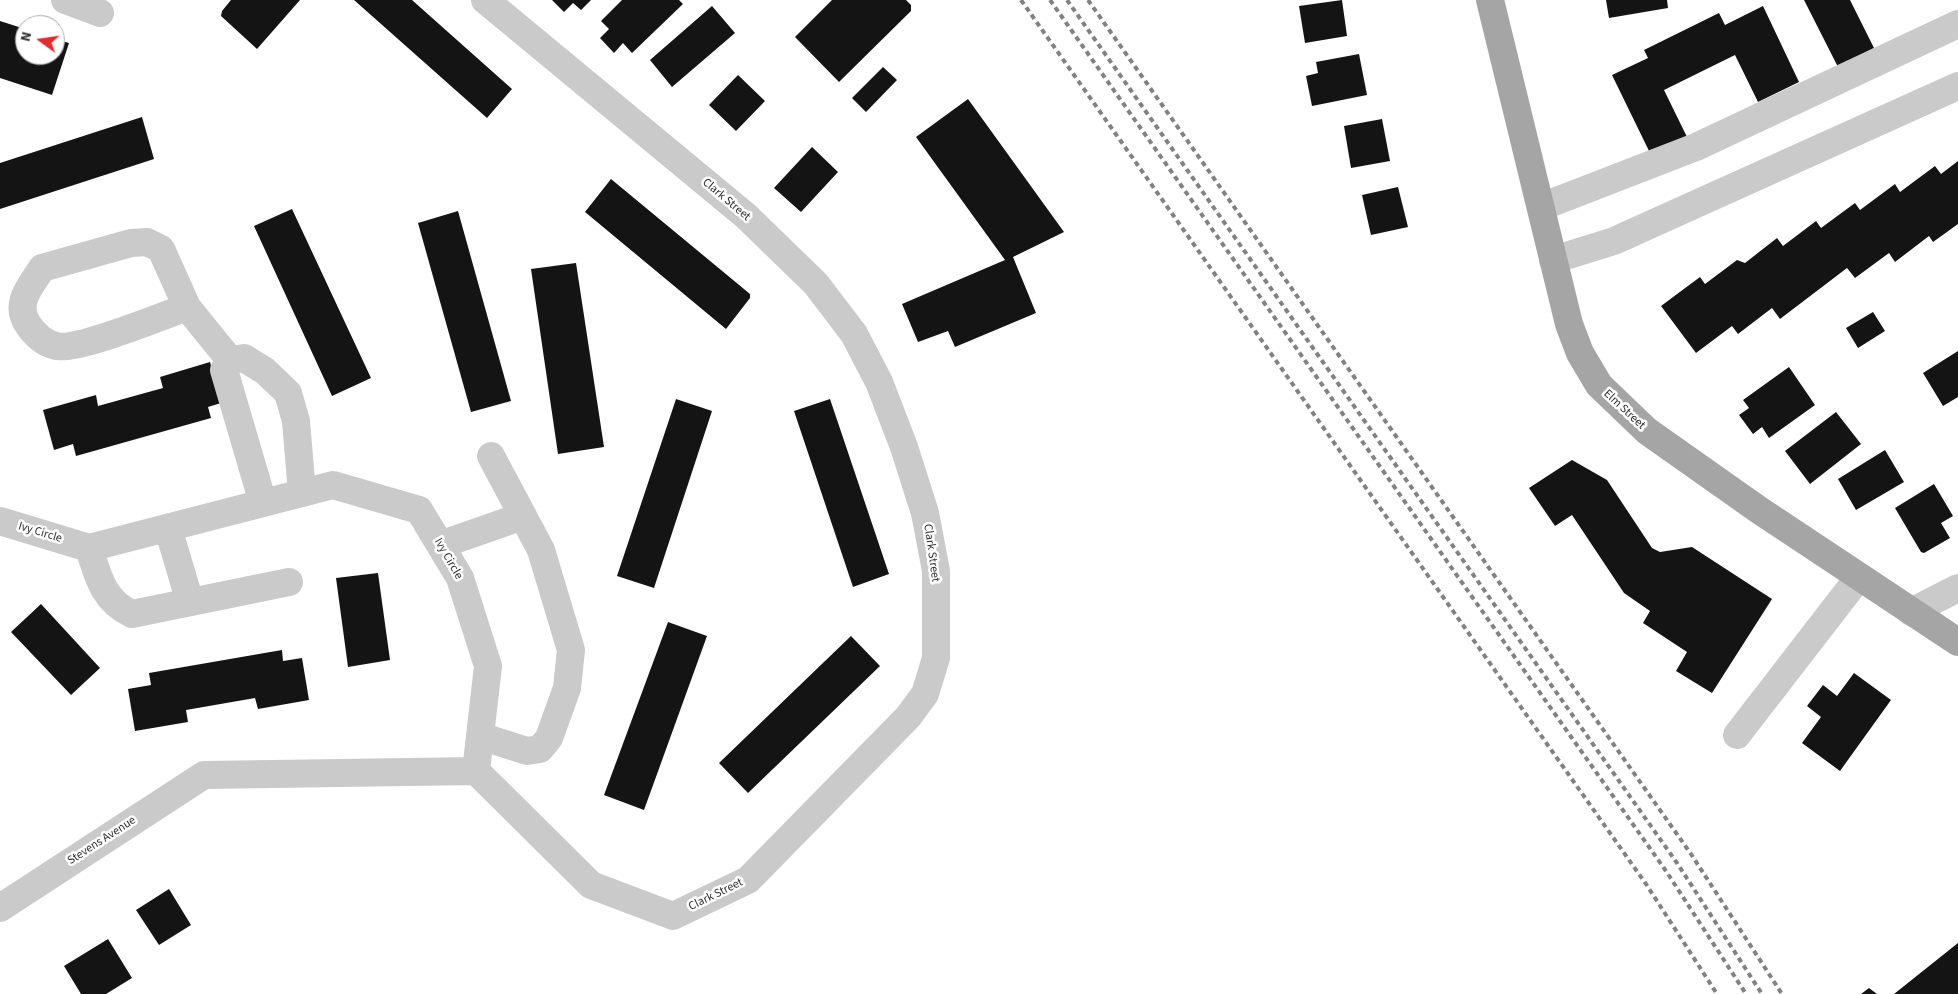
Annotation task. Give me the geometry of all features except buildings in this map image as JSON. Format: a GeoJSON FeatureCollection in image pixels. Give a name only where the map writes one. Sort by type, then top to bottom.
{"type":"FeatureCollection","features":[{"type":"Feature","properties":{"kind":"main road","name":"Elm Street"},"geometry":{"type":"LineString","coordinates":[[1490,0],[1575,339],[1580,353],[1599,386],[1648,431],[1859,577],[1958,642]]}},
{"type":"Feature","properties":{"kind":"street"},"geometry":{"type":"LineString","coordinates":[[65,0],[100,13]]}},
{"type":"Feature","properties":{"kind":"street","name":"Clark Street"},"geometry":{"type":"LineString","coordinates":[[476,772],[591,885],[673,916],[748,880],[908,717],[925,694],[936,658],[936,571],[925,514],[904,446],[878,382],[854,334],[816,284],[746,216],[485,0]]}},
{"type":"Feature","properties":{"kind":"street"},"geometry":{"type":"LineString","coordinates":[[1541,207],[1696,147],[1958,24]]}},
{"type":"Feature","properties":{"kind":"street"},"geometry":{"type":"LineString","coordinates":[[1554,260],[1614,241],[1958,86]]}},
{"type":"Feature","properties":{"kind":"street"},"geometry":{"type":"LineString","coordinates":[[187,307],[78,345],[57,346],[36,337],[23,319],[23,297],[42,268],[131,243],[147,242],[162,249],[187,307],[230,360]]}},
{"type":"Feature","properties":{"kind":"street"},"geometry":{"type":"LineString","coordinates":[[230,360],[244,358],[265,371],[288,393],[296,421],[302,493]]}},
{"type":"Feature","properties":{"kind":"street"},"geometry":{"type":"LineString","coordinates":[[230,360],[224,370],[262,503]]}},
{"type":"Feature","properties":{"kind":"street"},"geometry":{"type":"LineString","coordinates":[[480,736],[527,751],[540,749],[549,738],[567,688],[571,650],[541,550],[491,456]]}},
{"type":"Feature","properties":{"kind":"street","name":"Ivy Circle"},"geometry":{"type":"LineString","coordinates":[[0,521],[89,548],[333,485],[419,510],[460,578],[488,666],[476,772]]}},
{"type":"Feature","properties":{"kind":"street"},"geometry":{"type":"LineString","coordinates":[[440,545],[523,516]]}},
{"type":"Feature","properties":{"kind":"street"},"geometry":{"type":"LineString","coordinates":[[168,528],[190,602]]}},
{"type":"Feature","properties":{"kind":"street"},"geometry":{"type":"LineString","coordinates":[[89,548],[100,584],[119,608],[132,614],[289,582]]}},
{"type":"Feature","properties":{"kind":"street"},"geometry":{"type":"LineString","coordinates":[[1737,735],[1859,577]]}},
{"type":"Feature","properties":{"kind":"street"},"geometry":{"type":"LineString","coordinates":[[1912,612],[1958,588]]}},
{"type":"Feature","properties":{"kind":"street","name":"Stevens Avenue"},"geometry":{"type":"LineString","coordinates":[[0,908],[204,775],[476,772]]}},
{"type":"Feature","properties":{"kind":"railway"},"geometry":{"type":"LineString","coordinates":[[1021,0],[1646,884],[1717,994]]}},
{"type":"Feature","properties":{"kind":"railway"},"geometry":{"type":"LineString","coordinates":[[1050,0],[1666,871],[1746,994]]}},
{"type":"Feature","properties":{"kind":"railway"},"geometry":{"type":"LineString","coordinates":[[1067,0],[1677,863],[1762,994]]}},
{"type":"Feature","properties":{"kind":"railway"},"geometry":{"type":"LineString","coordinates":[[1088,0],[1691,854],[1782,994]]}}]}
